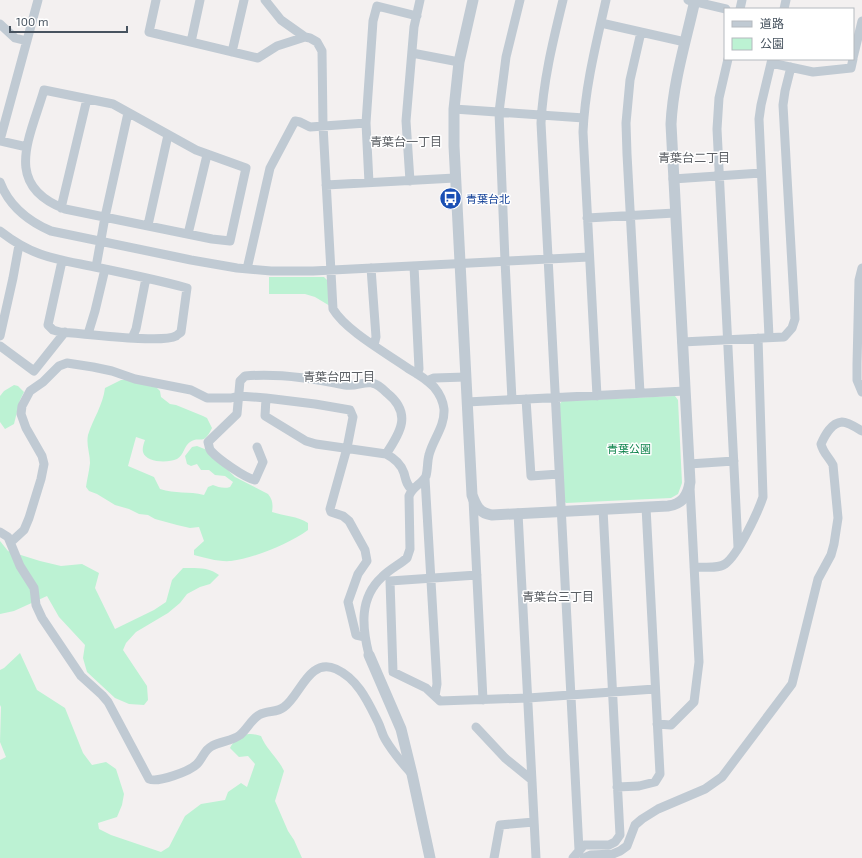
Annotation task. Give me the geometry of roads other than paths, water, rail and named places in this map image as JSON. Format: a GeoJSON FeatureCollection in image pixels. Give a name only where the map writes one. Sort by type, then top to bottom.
{"type":"FeatureCollection","features":[{"type":"Feature","properties":{"kind":"street"},"geometry":{"type":"LineString","coordinates":[[27,146],[0,140],[38,0]]}},
{"type":"Feature","properties":{"kind":"street"},"geometry":{"type":"LineString","coordinates":[[156,0],[149,32],[258,58],[277,46],[304,37]]}},
{"type":"Feature","properties":{"kind":"street"},"geometry":{"type":"LineString","coordinates":[[191,42],[200,0]]}},
{"type":"Feature","properties":{"kind":"street"},"geometry":{"type":"LineString","coordinates":[[232,52],[244,0]]}},
{"type":"Feature","properties":{"kind":"street"},"geometry":{"type":"LineString","coordinates":[[265,0],[281,20],[304,37],[310,38],[317,42],[322,51],[323,126],[333,310],[344,322],[362,337],[427,381],[441,398],[444,410],[441,427],[428,456],[425,478],[437,684],[435,696]]}},
{"type":"Feature","properties":{"kind":"street"},"geometry":{"type":"LineString","coordinates":[[410,181],[406,121],[414,27],[420,0]]}},
{"type":"Feature","properties":{"kind":"street"},"geometry":{"type":"LineString","coordinates":[[473,0],[459,62],[454,109],[454,146],[483,700]]}},
{"type":"Feature","properties":{"kind":"street"},"geometry":{"type":"LineString","coordinates":[[512,400],[499,112],[506,57],[520,0]]}},
{"type":"Feature","properties":{"kind":"street"},"geometry":{"type":"LineString","coordinates":[[563,0],[550,56],[541,115],[579,850]]}},
{"type":"Feature","properties":{"kind":"street"},"geometry":{"type":"LineString","coordinates":[[597,396],[583,146],[584,118],[589,75],[606,0]]}},
{"type":"Feature","properties":{"kind":"street"},"geometry":{"type":"LineString","coordinates":[[657,724],[671,725],[694,702],[699,662],[673,179],[671,124],[672,105],[693,1],[724,9]]}},
{"type":"Feature","properties":{"kind":"street"},"geometry":{"type":"LineString","coordinates":[[368,183],[366,123],[373,21],[377,6],[417,16]]}},
{"type":"Feature","properties":{"kind":"street"},"geometry":{"type":"LineString","coordinates":[[855,40],[862,21]]}},
{"type":"Feature","properties":{"kind":"street"},"geometry":{"type":"LineString","coordinates":[[601,23],[685,42]]}},
{"type":"Feature","properties":{"kind":"street"},"geometry":{"type":"LineString","coordinates":[[0,24],[15,38],[27,41]]}},
{"type":"Feature","properties":{"kind":"street"},"geometry":{"type":"LineString","coordinates":[[640,393],[626,123],[630,80],[641,32]]}},
{"type":"Feature","properties":{"kind":"street"},"geometry":{"type":"LineString","coordinates":[[412,53],[459,62]]}},
{"type":"Feature","properties":{"kind":"street"},"geometry":{"type":"LineString","coordinates":[[728,60],[719,98],[717,129],[738,547]]}},
{"type":"Feature","properties":{"kind":"street"},"geometry":{"type":"LineString","coordinates":[[769,338],[759,119],[771,61],[813,72],[851,68],[853,60]]}},
{"type":"Feature","properties":{"kind":"street"},"geometry":{"type":"LineString","coordinates":[[682,342],[784,337],[792,328],[795,320],[783,105],[791,67]]}},
{"type":"Feature","properties":{"kind":"street"},"geometry":{"type":"LineString","coordinates":[[44,90],[113,104],[128,113],[207,155],[246,168],[230,241],[61,208],[46,200],[38,193],[29,180],[25,167],[27,146],[44,90]]}},
{"type":"Feature","properties":{"kind":"street"},"geometry":{"type":"LineString","coordinates":[[61,208],[87,99]]}},
{"type":"Feature","properties":{"kind":"street"},"geometry":{"type":"LineString","coordinates":[[454,109],[584,118]]}},
{"type":"Feature","properties":{"kind":"street"},"geometry":{"type":"LineString","coordinates":[[96,267],[100,241],[128,113]]}},
{"type":"Feature","properties":{"kind":"street"},"geometry":{"type":"LineString","coordinates":[[248,269],[259,210],[270,168],[295,121],[310,127],[366,123]]}},
{"type":"Feature","properties":{"kind":"street"},"geometry":{"type":"LineString","coordinates":[[148,225],[168,135]]}},
{"type":"Feature","properties":{"kind":"street"},"geometry":{"type":"LineString","coordinates":[[188,234],[207,155]]}},
{"type":"Feature","properties":{"kind":"street"},"geometry":{"type":"LineString","coordinates":[[673,179],[761,173]]}},
{"type":"Feature","properties":{"kind":"street"},"geometry":{"type":"LineString","coordinates":[[326,185],[455,178]]}},
{"type":"Feature","properties":{"kind":"street"},"geometry":{"type":"LineString","coordinates":[[0,182],[7,196],[16,208],[36,224],[51,231],[191,260],[248,269],[289,271],[331,270],[589,257]]}},
{"type":"Feature","properties":{"kind":"street"},"geometry":{"type":"LineString","coordinates":[[587,218],[675,213]]}},
{"type":"Feature","properties":{"kind":"street"},"geometry":{"type":"LineString","coordinates":[[0,231],[19,245],[41,256],[187,288],[181,332],[174,336],[159,338],[132,338],[53,330],[48,324],[62,261]]}},
{"type":"Feature","properties":{"kind":"street"},"geometry":{"type":"LineString","coordinates":[[0,336],[19,245]]}},
{"type":"Feature","properties":{"kind":"street"},"geometry":{"type":"LineString","coordinates":[[414,266],[419,369],[417,374]]}},
{"type":"Feature","properties":{"kind":"street"},"geometry":{"type":"LineString","coordinates":[[371,268],[376,338],[374,345]]}},
{"type":"Feature","properties":{"kind":"street"},"geometry":{"type":"LineString","coordinates":[[862,268],[859,280],[857,380],[862,392]]}},
{"type":"Feature","properties":{"kind":"street"},"geometry":{"type":"LineString","coordinates":[[88,334],[105,269]]}},
{"type":"Feature","properties":{"kind":"street"},"geometry":{"type":"LineString","coordinates":[[132,338],[136,329],[146,278]]}},
{"type":"Feature","properties":{"kind":"street"},"geometry":{"type":"LineString","coordinates":[[0,346],[34,371],[65,332]]}},
{"type":"Feature","properties":{"kind":"street"},"geometry":{"type":"LineString","coordinates":[[694,567],[720,566],[725,564],[738,547],[759,509],[763,496],[758,338]]}},
{"type":"Feature","properties":{"kind":"street"},"geometry":{"type":"LineString","coordinates":[[11,542],[24,530],[41,479],[44,464],[42,456],[26,428],[21,414],[22,406],[30,391],[43,382],[59,366],[67,363],[112,371],[135,379],[191,390],[207,398],[231,398],[239,396],[266,398],[350,410],[353,417],[347,448],[330,509],[331,512],[343,516],[350,521],[365,550],[366,561],[358,574],[348,602],[356,635],[365,637]]}},
{"type":"Feature","properties":{"kind":"street"},"geometry":{"type":"LineString","coordinates":[[257,447],[263,462],[256,480],[248,478],[233,469],[210,450],[208,442],[237,414],[240,381],[242,378],[245,376],[258,375],[283,375],[354,386],[372,383],[386,392],[396,401],[402,416],[400,430],[386,454]]}},
{"type":"Feature","properties":{"kind":"street"},"geometry":{"type":"LineString","coordinates":[[427,381],[434,378],[466,377]]}},
{"type":"Feature","properties":{"kind":"street"},"geometry":{"type":"LineString","coordinates":[[467,402],[685,391]]}},
{"type":"Feature","properties":{"kind":"street"},"geometry":{"type":"LineString","coordinates":[[266,398],[265,416],[306,441],[316,444],[386,454],[396,460],[404,472],[406,483],[412,490]]}},
{"type":"Feature","properties":{"kind":"street"},"geometry":{"type":"LineString","coordinates":[[526,399],[531,476],[559,474]]}},
{"type":"Feature","properties":{"kind":"street"},"geometry":{"type":"LineString","coordinates":[[584,858],[591,855],[612,854],[620,851],[627,846],[635,825],[642,819],[658,808],[704,789],[722,777],[792,684],[818,579],[831,556],[838,518],[833,465],[830,457],[823,452],[821,444],[825,434],[832,427],[842,422],[862,431]]}},
{"type":"Feature","properties":{"kind":"street"},"geometry":{"type":"LineString","coordinates":[[689,464],[734,461]]}},
{"type":"Feature","properties":{"kind":"street"},"geometry":{"type":"LineString","coordinates":[[425,478],[412,490],[408,500],[409,555],[383,576],[370,592],[364,611],[365,637],[369,655],[397,719],[412,774],[430,858]]}},
{"type":"Feature","properties":{"kind":"street"},"geometry":{"type":"LineString","coordinates":[[668,506],[677,504],[685,498],[690,482]]}},
{"type":"Feature","properties":{"kind":"street"},"geometry":{"type":"LineString","coordinates":[[472,495],[477,508],[484,513],[492,514]]}},
{"type":"Feature","properties":{"kind":"street"},"geometry":{"type":"LineString","coordinates":[[473,516],[691,505]]}},
{"type":"Feature","properties":{"kind":"street"},"geometry":{"type":"LineString","coordinates":[[617,787],[639,786],[655,782],[660,774],[646,507]]}},
{"type":"Feature","properties":{"kind":"street"},"geometry":{"type":"LineString","coordinates":[[573,858],[584,845],[608,845],[615,842],[620,835],[602,509]]}},
{"type":"Feature","properties":{"kind":"street"},"geometry":{"type":"LineString","coordinates":[[518,513],[536,858]]}},
{"type":"Feature","properties":{"kind":"street"},"geometry":{"type":"LineString","coordinates":[[0,532],[8,537],[20,566],[34,588],[36,605],[42,618],[81,676],[108,702],[149,779],[156,780],[190,769],[196,765],[210,747],[236,737],[258,715],[264,712],[278,711],[285,707],[292,700],[306,678],[319,668],[335,669],[350,678],[359,688],[385,739],[412,774]]}},
{"type":"Feature","properties":{"kind":"street"},"geometry":{"type":"LineString","coordinates":[[477,575],[390,581],[393,672],[426,688],[440,701],[528,698],[655,690]]}},
{"type":"Feature","properties":{"kind":"street"},"geometry":{"type":"LineString","coordinates":[[476,727],[504,758],[532,780]]}},
{"type":"Feature","properties":{"kind":"street"},"geometry":{"type":"LineString","coordinates":[[494,858],[500,825],[534,822]]}},
{"type":"Feature","properties":{"kind":"place","name":"青葉台北"},"geometry":{"type":"Point","coordinates":[451,199]}},
{"type":"Feature","properties":{"kind":"district","name":"青葉台一丁目"},"geometry":{"type":"Point","coordinates":[406,142]}},
{"type":"Feature","properties":{"kind":"district","name":"青葉台二丁目"},"geometry":{"type":"Point","coordinates":[694,158]}},
{"type":"Feature","properties":{"kind":"district","name":"青葉台四丁目"},"geometry":{"type":"Point","coordinates":[339,377]}},
{"type":"Feature","properties":{"kind":"district","name":"青葉台三丁目"},"geometry":{"type":"Point","coordinates":[558,597]}},
{"type":"Feature","properties":{"kind":"park label","name":"青葉公園"},"geometry":{"type":"Point","coordinates":[629,449]}}]}
